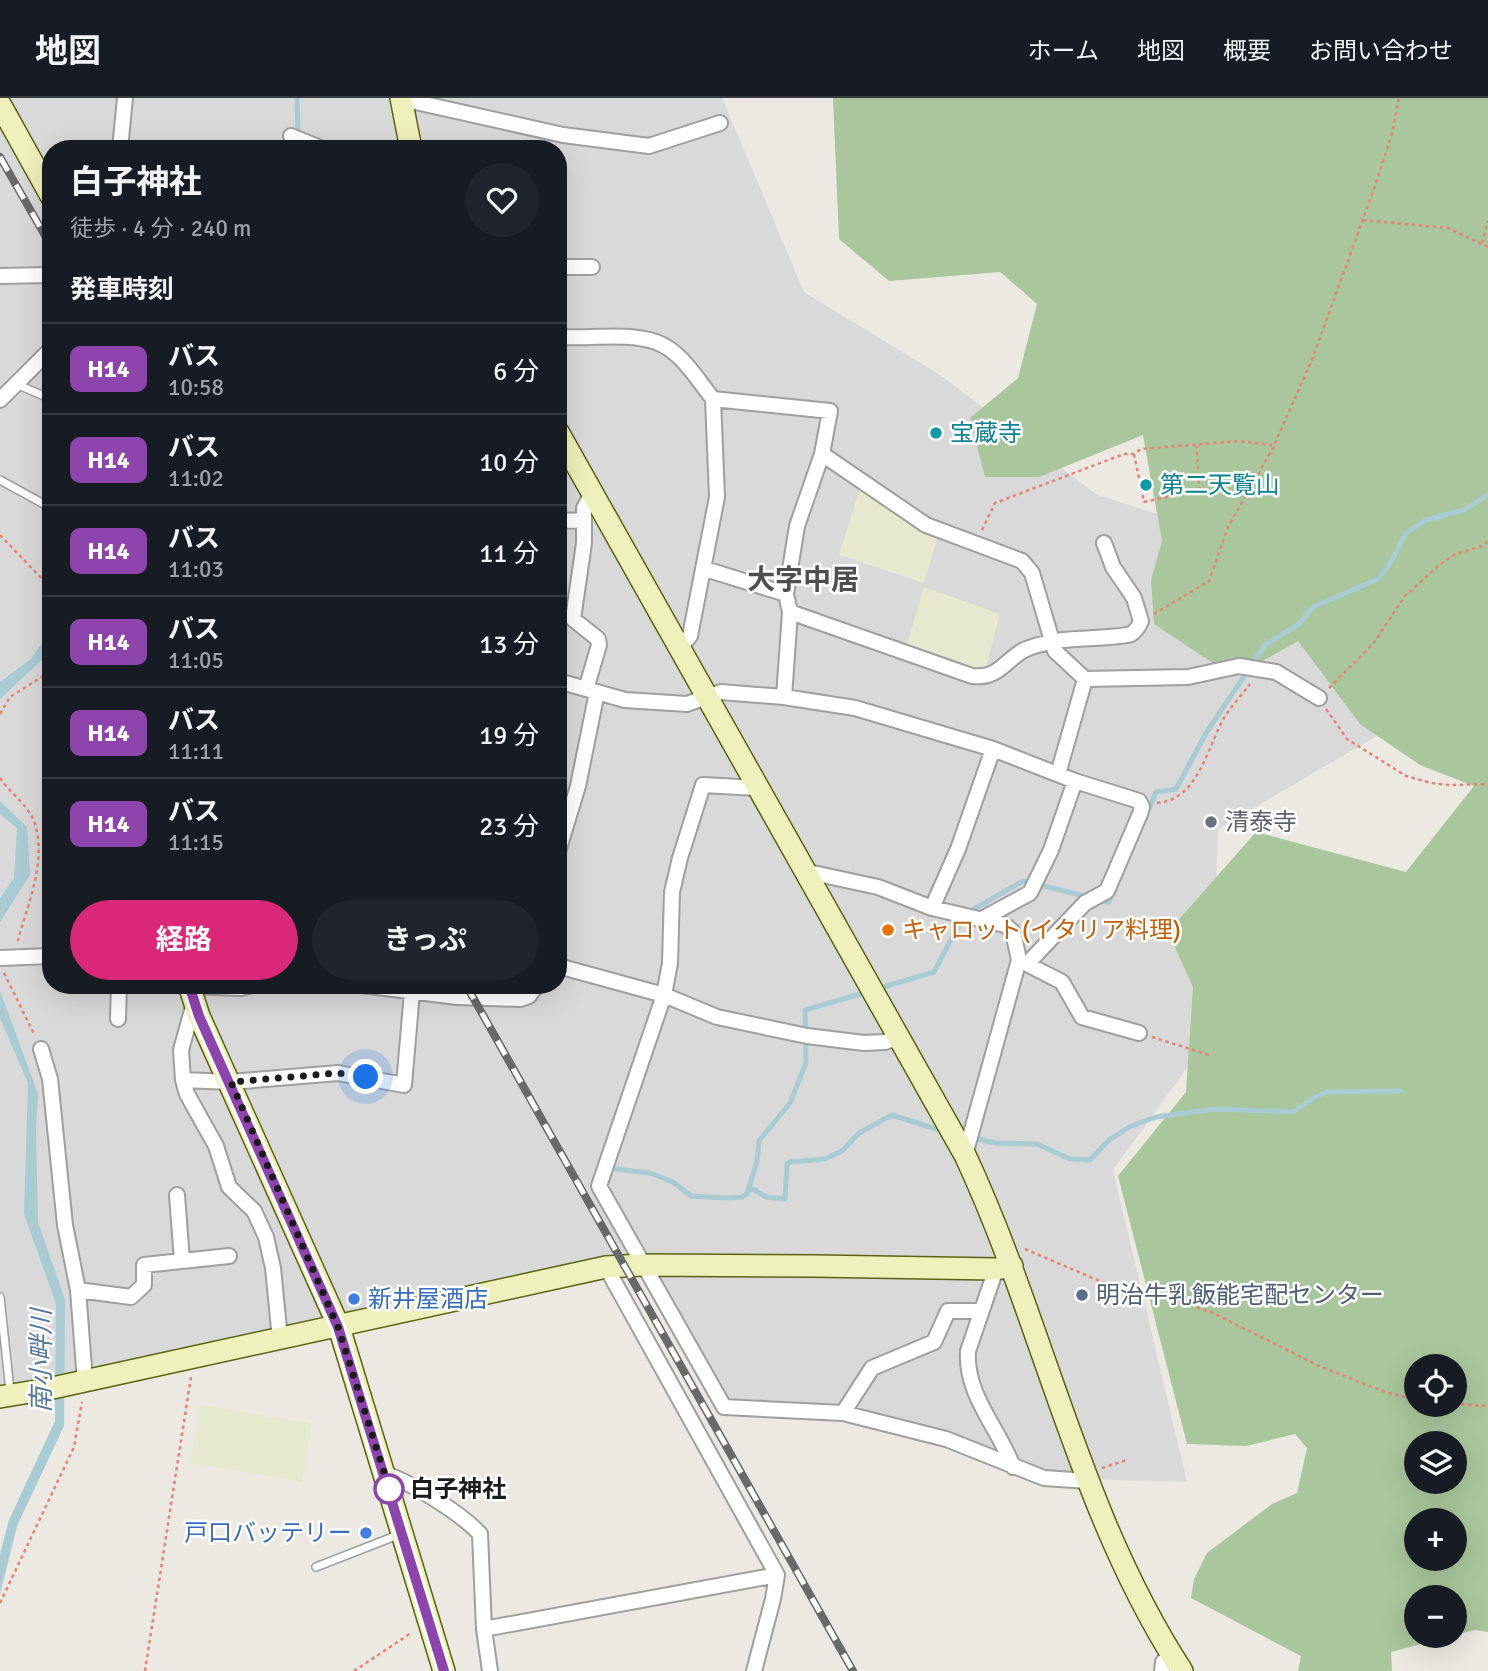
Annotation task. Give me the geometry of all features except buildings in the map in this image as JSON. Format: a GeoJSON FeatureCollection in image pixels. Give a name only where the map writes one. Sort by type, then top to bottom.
{"type":"FeatureCollection","features":[{"type":"Feature","properties":{"kind":"street"},"geometry":{"type":"LineString","coordinates":[[121,140],[125,98]]}},
{"type":"Feature","properties":{"kind":"street"},"geometry":{"type":"LineString","coordinates":[[409,140],[402,99],[563,135],[649,146],[720,123]]}},
{"type":"Feature","properties":{"kind":"street"},"geometry":{"type":"LineString","coordinates":[[0,104],[42,180]]}},
{"type":"Feature","properties":{"kind":"street"},"geometry":{"type":"LineString","coordinates":[[567,267],[592,267]]}},
{"type":"Feature","properties":{"kind":"street"},"geometry":{"type":"LineString","coordinates":[[0,276],[42,278]]}},
{"type":"Feature","properties":{"kind":"street"},"geometry":{"type":"LineString","coordinates":[[567,337],[628,337],[656,342],[674,353],[713,399],[717,497],[690,636],[680,648]]}},
{"type":"Feature","properties":{"kind":"street"},"geometry":{"type":"LineString","coordinates":[[1,397],[42,358]]}},
{"type":"Feature","properties":{"kind":"street"},"geometry":{"type":"LineString","coordinates":[[713,399],[830,411],[822,454],[797,526],[786,594],[790,612],[784,698]]}},
{"type":"Feature","properties":{"kind":"street"},"geometry":{"type":"LineString","coordinates":[[567,448],[965,1156],[1124,1569],[1172,1666]]}},
{"type":"Feature","properties":{"kind":"street"},"geometry":{"type":"LineString","coordinates":[[822,454],[926,525],[1015,557],[1028,567],[1055,652],[1085,679],[1188,677],[1239,666],[1276,672],[1319,698]]}},
{"type":"Feature","properties":{"kind":"street"},"geometry":{"type":"LineString","coordinates":[[567,822],[578,786],[599,645],[597,639],[573,619],[584,543],[584,508],[592,493]]}},
{"type":"Feature","properties":{"kind":"street"},"geometry":{"type":"LineString","coordinates":[[567,521],[584,520]]}},
{"type":"Feature","properties":{"kind":"street"},"geometry":{"type":"LineString","coordinates":[[790,612],[972,676],[983,677],[1001,669],[1023,650],[1052,642],[1130,635],[1139,627],[1142,621],[1134,598],[1113,567],[1104,543]]}},
{"type":"Feature","properties":{"kind":"street"},"geometry":{"type":"LineString","coordinates":[[705,569],[786,594]]}},
{"type":"Feature","properties":{"kind":"street"},"geometry":{"type":"LineString","coordinates":[[1058,774],[1085,679]]}},
{"type":"Feature","properties":{"kind":"street"},"geometry":{"type":"LineString","coordinates":[[567,683],[625,699],[687,704],[721,692],[855,708],[993,750],[1075,781],[1139,801],[1142,807],[1140,814],[1107,891],[1085,902],[1023,962],[965,1156]]}},
{"type":"Feature","properties":{"kind":"street"},"geometry":{"type":"LineString","coordinates":[[932,908],[958,849],[993,750]]}},
{"type":"Feature","properties":{"kind":"street"},"geometry":{"type":"LineString","coordinates":[[982,919],[1030,893],[1051,850],[1075,781]]}},
{"type":"Feature","properties":{"kind":"street"},"geometry":{"type":"LineString","coordinates":[[757,788],[703,785],[671,892],[670,963],[664,995],[599,1186],[724,1407],[842,1413],[946,1439],[1044,1478],[1087,1477]]}},
{"type":"Feature","properties":{"kind":"street"},"geometry":{"type":"LineString","coordinates":[[804,871],[878,887],[932,908],[1005,925],[1013,932],[1023,962],[1062,982],[1082,1017],[1139,1032]]}},
{"type":"Feature","properties":{"kind":"street"},"geometry":{"type":"LineString","coordinates":[[5,962],[42,957]]}},
{"type":"Feature","properties":{"kind":"street"},"geometry":{"type":"LineString","coordinates":[[567,967],[664,995],[717,1017],[864,1043],[885,1042],[900,1037]]}},
{"type":"Feature","properties":{"kind":"street"},"geometry":{"type":"LineString","coordinates":[[118,1019],[119,994]]}},
{"type":"Feature","properties":{"kind":"street"},"geometry":{"type":"LineString","coordinates":[[190,994],[181,1050],[183,1080],[187,1094],[216,1146],[229,1187],[254,1211],[266,1237],[273,1268],[280,1339]]}},
{"type":"Feature","properties":{"kind":"street"},"geometry":{"type":"LineString","coordinates":[[192,994],[338,1327],[444,1671]]}},
{"type":"Feature","properties":{"kind":"street"},"geometry":{"type":"LineString","coordinates":[[183,1080],[231,1082],[338,1073],[404,1085],[412,994]]}},
{"type":"Feature","properties":{"kind":"street"},"geometry":{"type":"LineString","coordinates":[[496,994],[520,999],[530,994]]}},
{"type":"Feature","properties":{"kind":"street"},"geometry":{"type":"LineString","coordinates":[[41,1049],[50,1079],[65,1225],[78,1290],[80,1382]]}},
{"type":"Feature","properties":{"kind":"street"},"geometry":{"type":"LineString","coordinates":[[177,1195],[182,1261]]}},
{"type":"Feature","properties":{"kind":"street"},"geometry":{"type":"LineString","coordinates":[[78,1290],[131,1297],[144,1285],[144,1265],[229,1256]]}},
{"type":"Feature","properties":{"kind":"street"},"geometry":{"type":"LineString","coordinates":[[5,1396],[338,1327],[606,1267],[1004,1261]]}},
{"type":"Feature","properties":{"kind":"street"},"geometry":{"type":"LineString","coordinates":[[1004,1261],[981,1311],[968,1351],[967,1365],[974,1392],[1006,1447],[1013,1467]]}},
{"type":"Feature","properties":{"kind":"street"},"geometry":{"type":"LineString","coordinates":[[606,1267],[778,1575],[774,1600],[754,1671]]}},
{"type":"Feature","properties":{"kind":"street"},"geometry":{"type":"LineString","coordinates":[[842,1413],[872,1368],[934,1342],[948,1311],[981,1311]]}},
{"type":"Feature","properties":{"kind":"street"},"geometry":{"type":"LineString","coordinates":[[385,1474],[400,1478],[470,1523],[480,1534],[484,1629],[490,1671]]}},
{"type":"Feature","properties":{"kind":"street"},"geometry":{"type":"LineString","coordinates":[[484,1629],[778,1575]]}},
{"type":"Feature","properties":{"kind":"lane"},"geometry":{"type":"LineString","coordinates":[[15,384],[42,396]]}},
{"type":"Feature","properties":{"kind":"lane"},"geometry":{"type":"LineString","coordinates":[[0,480],[42,503]]}},
{"type":"Feature","properties":{"kind":"lane"},"geometry":{"type":"LineString","coordinates":[[0,1297],[5,1396]]}},
{"type":"Feature","properties":{"kind":"lane"},"geometry":{"type":"LineString","coordinates":[[316,1567],[402,1534]]}},
{"type":"Feature","properties":{"kind":"path"},"geometry":{"type":"LineString","coordinates":[[1142,621],[1209,581],[1228,527],[1274,446],[1313,357],[1392,134],[1399,98]]}},
{"type":"Feature","properties":{"kind":"path"},"geometry":{"type":"LineString","coordinates":[[1362,220],[1448,228],[1488,247]]}},
{"type":"Feature","properties":{"kind":"path"},"geometry":{"type":"LineString","coordinates":[[1482,243],[1488,221]]}},
{"type":"Feature","properties":{"kind":"path"},"geometry":{"type":"LineString","coordinates":[[976,543],[995,503],[1124,454],[1134,454],[1141,449],[1239,441],[1274,446]]}},
{"type":"Feature","properties":{"kind":"path"},"geometry":{"type":"LineString","coordinates":[[1134,454],[1144,502],[1199,489],[1197,446]]}},
{"type":"Feature","properties":{"kind":"path"},"geometry":{"type":"LineString","coordinates":[[0,535],[42,578]]}},
{"type":"Feature","properties":{"kind":"path"},"geometry":{"type":"LineString","coordinates":[[1488,541],[1482,546],[1454,555],[1405,596],[1373,644],[1319,698],[1347,739],[1406,776],[1449,785],[1488,785]]}},
{"type":"Feature","properties":{"kind":"path"},"geometry":{"type":"LineString","coordinates":[[1139,801],[1160,803],[1178,797],[1194,780],[1224,718],[1262,669]]}},
{"type":"Feature","properties":{"kind":"path"},"geometry":{"type":"LineString","coordinates":[[0,714],[10,697],[42,677]]}},
{"type":"Feature","properties":{"kind":"path"},"geometry":{"type":"LineString","coordinates":[[0,778],[33,820],[39,846],[39,864],[5,962],[41,1049]]}},
{"type":"Feature","properties":{"kind":"path"},"geometry":{"type":"LineString","coordinates":[[1139,1032],[1209,1055]]}},
{"type":"Feature","properties":{"kind":"path"},"geometry":{"type":"LineString","coordinates":[[1004,1261],[1019,1246],[1102,1282],[1211,1312],[1318,1366],[1404,1397]]}},
{"type":"Feature","properties":{"kind":"path"},"geometry":{"type":"LineString","coordinates":[[145,1671],[194,1357]]}},
{"type":"Feature","properties":{"kind":"path"},"geometry":{"type":"LineString","coordinates":[[0,1603],[74,1447],[80,1422],[80,1382]]}},
{"type":"Feature","properties":{"kind":"path"},"geometry":{"type":"LineString","coordinates":[[1467,1405],[1488,1406]]}},
{"type":"Feature","properties":{"kind":"path"},"geometry":{"type":"LineString","coordinates":[[1087,1477],[1127,1460]]}},
{"type":"Feature","properties":{"kind":"path"},"geometry":{"type":"LineString","coordinates":[[354,1671],[429,1621]]}},
{"type":"Feature","properties":{"kind":"shaded area"},"geometry":{"type":"Polygon","coordinates":[[[0,98],[722,98],[804,292],[943,377],[1097,495],[1305,560],[1387,730],[1218,829],[1211,1035],[1113,1170],[1187,1482],[1044,1478],[843,1413],[724,1407],[642,1265],[0,1397],[0,98]]]}},
{"type":"Feature","properties":{"kind":"green space"},"geometry":{"type":"Polygon","coordinates":[[[833,98],[1488,98],[1488,1632],[1467,1632],[1467,1585],[1404,1585],[1406,1648],[1391,1652],[1392,1671],[1298,1671],[1301,1656],[1191,1598],[1194,1579],[1207,1553],[1272,1504],[1297,1493],[1307,1448],[1295,1434],[1246,1446],[1187,1444],[1118,1176],[1186,1092],[1193,987],[1168,932],[1256,832],[1406,872],[1474,786],[1420,765],[1360,724],[1298,641],[1234,677],[1154,624],[1151,580],[1162,541],[1143,435],[1039,477],[985,477],[970,418],[1018,378],[1037,304],[1000,272],[889,281],[839,239],[833,98]]]}},
{"type":"Feature","properties":{"kind":"green space"},"geometry":{"type":"Polygon","coordinates":[[[860,488],[938,536],[924,583],[839,555],[860,488]]]}},
{"type":"Feature","properties":{"kind":"green space"},"geometry":{"type":"Polygon","coordinates":[[[924,587],[1000,614],[985,672],[963,668],[906,648],[924,587]]]}},
{"type":"Feature","properties":{"kind":"green space"},"geometry":{"type":"Polygon","coordinates":[[[200,1405],[312,1424],[302,1482],[190,1463],[200,1405]]]}},
{"type":"Feature","properties":{"kind":"water"},"geometry":{"type":"Polygon","coordinates":[[[42,643],[42,660],[0,699],[0,682],[31,659],[42,643]]]}},
{"type":"Feature","properties":{"kind":"water"},"geometry":{"type":"Polygon","coordinates":[[[0,801],[27,827],[30,875],[0,922],[0,898],[14,878],[17,828],[0,814],[0,801]]]}},
{"type":"Feature","properties":{"kind":"water"},"geometry":{"type":"Polygon","coordinates":[[[0,991],[38,1094],[38,1222],[65,1300],[64,1426],[17,1526],[0,1594],[0,1554],[9,1520],[55,1421],[56,1304],[24,1214],[28,1083],[0,1018],[0,991]]]}},
{"type":"Feature","properties":{"kind":"waterway","name":"南小畔川"},"geometry":{"type":"LineString","coordinates":[[297,98],[297,140]]}},
{"type":"Feature","properties":{"kind":"waterway"},"geometry":{"type":"LineString","coordinates":[[1146,816],[1156,792],[1176,789],[1206,733],[1265,645],[1299,624],[1313,607],[1378,579],[1391,562],[1406,533],[1426,520],[1464,510],[1488,495]]}},
{"type":"Feature","properties":{"kind":"waterway"},"geometry":{"type":"LineString","coordinates":[[876,989],[934,972],[957,928],[974,909],[1023,881],[1089,897]]}},
{"type":"Feature","properties":{"kind":"waterway"},"geometry":{"type":"LineString","coordinates":[[1098,900],[1109,902],[1114,889]]}},
{"type":"Feature","properties":{"kind":"waterway"},"geometry":{"type":"LineString","coordinates":[[616,1169],[650,1173],[673,1182],[691,1196],[725,1198],[747,1194],[757,1161],[759,1141],[790,1103],[806,1063],[805,1010],[867,992]]}},
{"type":"Feature","properties":{"kind":"waterway"},"geometry":{"type":"LineString","coordinates":[[973,1138],[996,1143],[1037,1144],[1070,1159],[1090,1160],[1109,1140],[1131,1126],[1156,1117],[1215,1109],[1293,1112],[1327,1092],[1401,1091]]}},
{"type":"Feature","properties":{"kind":"waterway"},"geometry":{"type":"LineString","coordinates":[[748,1191],[753,1189],[766,1197],[785,1199],[787,1164],[825,1159],[842,1151],[859,1133],[892,1115],[946,1132]]}},
{"type":"Feature","properties":{"kind":"railway"},"geometry":{"type":"LineString","coordinates":[[0,157],[42,230]]}},
{"type":"Feature","properties":{"kind":"railway"},"geometry":{"type":"LineString","coordinates":[[471,994],[853,1671]]}},
{"type":"Feature","properties":{"kind":"bus line","name":"H14"},"geometry":{"type":"LineString","coordinates":[[192,994],[199,1016],[231,1082],[338,1327],[444,1671]]}},
{"type":"Feature","properties":{"kind":"place","name":"宝蔵寺"},"geometry":{"type":"Point","coordinates":[936,433]}},
{"type":"Feature","properties":{"kind":"place","name":"第二天覧山"},"geometry":{"type":"Point","coordinates":[1146,485]}},
{"type":"Feature","properties":{"kind":"place","name":"清泰寺"},"geometry":{"type":"Point","coordinates":[1211,822]}},
{"type":"Feature","properties":{"kind":"place","name":"キャロット(イタリア料理)"},"geometry":{"type":"Point","coordinates":[888,930]}},
{"type":"Feature","properties":{"kind":"place","name":"明治牛乳飯能宅配センター"},"geometry":{"type":"Point","coordinates":[1082,1295]}},
{"type":"Feature","properties":{"kind":"place","name":"新井屋酒店"},"geometry":{"type":"Point","coordinates":[354,1299]}},
{"type":"Feature","properties":{"kind":"place","name":"白子神社"},"geometry":{"type":"Point","coordinates":[389,1489]}},
{"type":"Feature","properties":{"kind":"place","name":"戸口バッテリー"},"geometry":{"type":"Point","coordinates":[366,1533]}},
{"type":"Feature","properties":{"kind":"district","name":"大字中居"},"geometry":{"type":"Point","coordinates":[803,579]}},
{"type":"Feature","properties":{"kind":"route"},"geometry":{"type":"LineString","coordinates":[[366,1077],[338,1073],[231,1082],[338,1327],[391,1494],[389,1489]]}}]}
